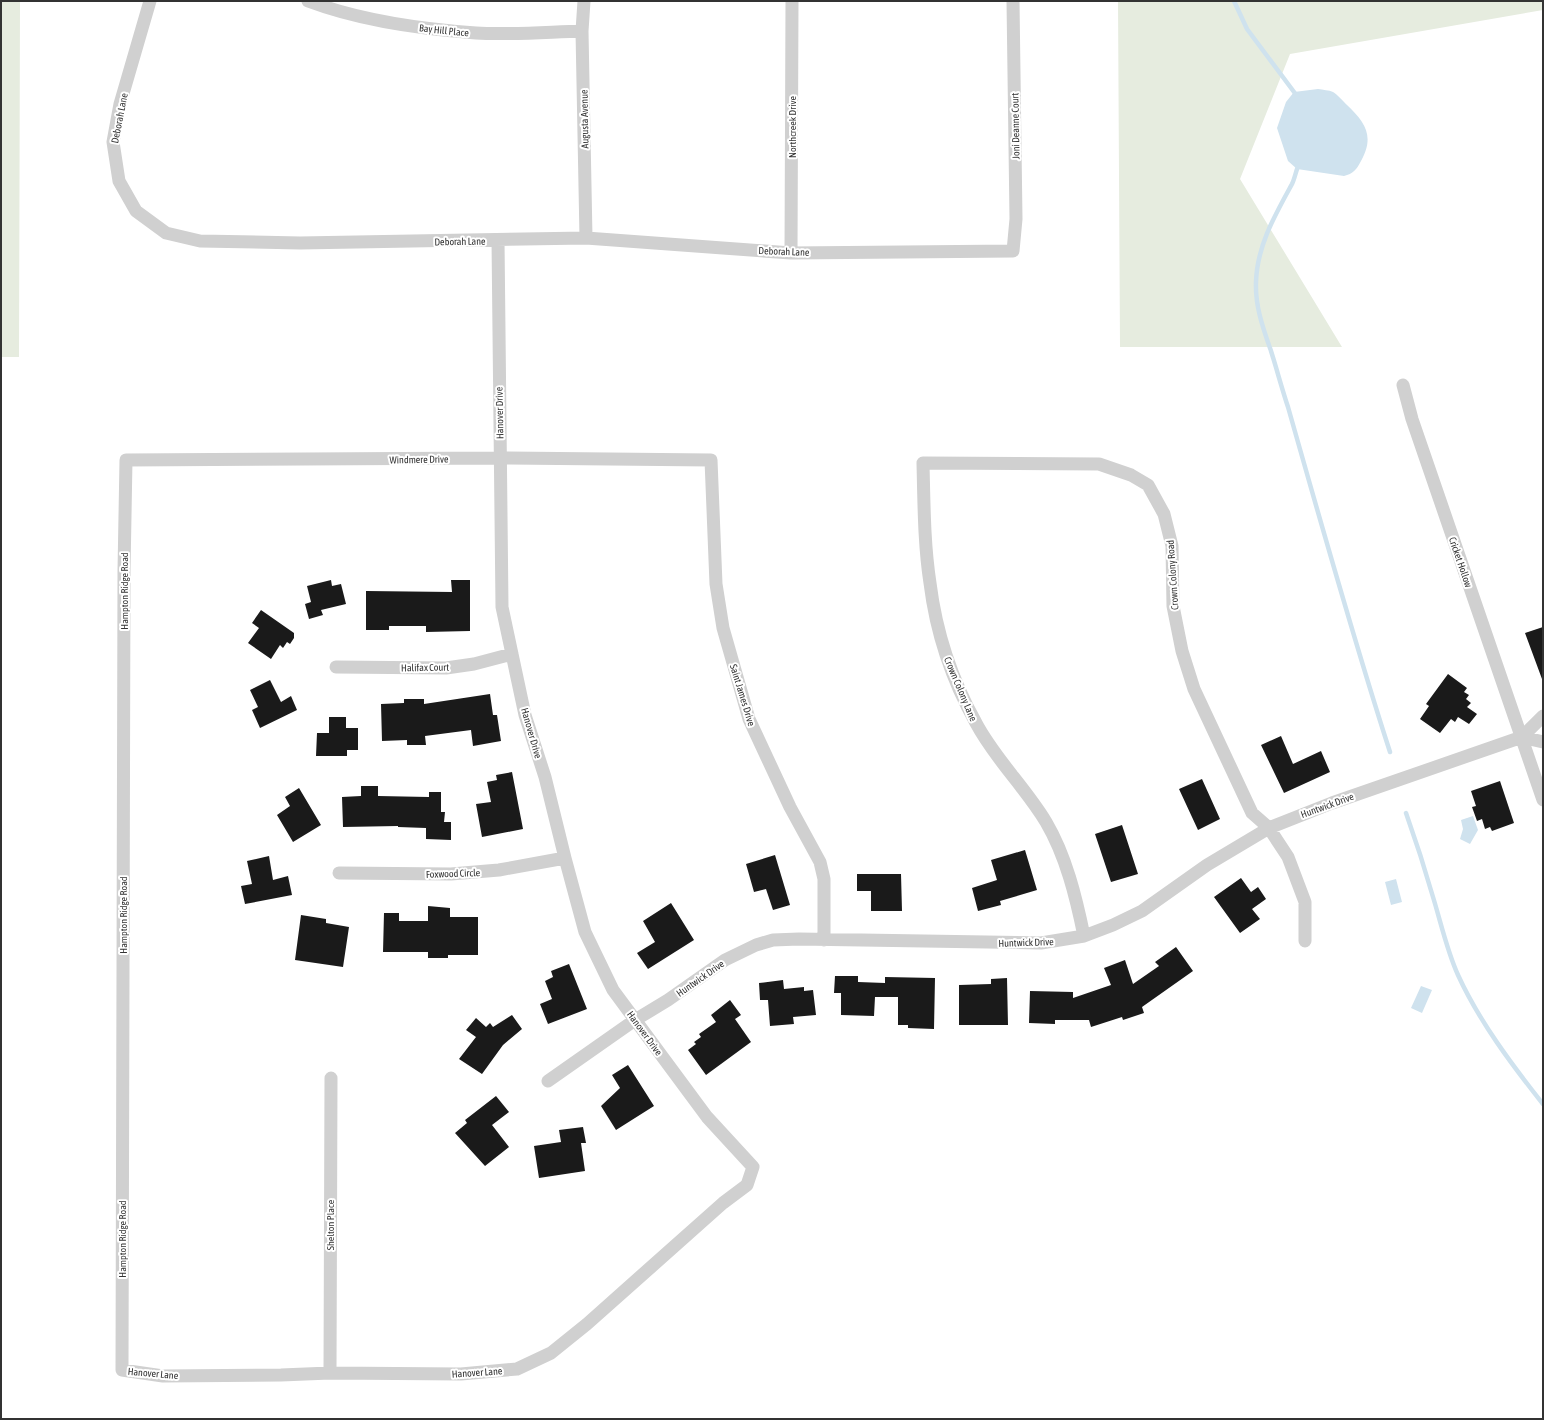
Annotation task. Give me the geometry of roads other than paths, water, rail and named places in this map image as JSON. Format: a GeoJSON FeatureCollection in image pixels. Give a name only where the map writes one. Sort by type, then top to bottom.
{"type":"FeatureCollection","features":[{"type":"Feature","properties":{"kind":"street","name":"Deborah Lane"},"geometry":{"type":"LineString","coordinates":[[150,1],[120,104],[113,142],[118,181],[136,211],[166,233],[200,241],[300,243],[586,238],[791,252],[1013,251]]}},
{"type":"Feature","properties":{"kind":"street","name":"Bay Hill Place"},"geometry":{"type":"LineString","coordinates":[[308,1],[330,9],[396,24],[476,33],[582,31]]}},
{"type":"Feature","properties":{"kind":"street","name":"Augusta Avenue"},"geometry":{"type":"LineString","coordinates":[[584,1],[582,31],[586,238]]}},
{"type":"Feature","properties":{"kind":"street","name":"Northcreek Drive"},"geometry":{"type":"LineString","coordinates":[[791,252],[792,1]]}},
{"type":"Feature","properties":{"kind":"street","name":"Joni Deanne Court"},"geometry":{"type":"LineString","coordinates":[[1013,1],[1016,219],[1013,251]]}},
{"type":"Feature","properties":{"kind":"street","name":"Hanover Drive"},"geometry":{"type":"LineString","coordinates":[[498,240],[502,607],[525,715],[545,777],[585,932],[613,990],[707,1117],[753,1167]]}},
{"type":"Feature","properties":{"kind":"street","name":"Cricket Hollow"},"geometry":{"type":"LineString","coordinates":[[1402,385],[1415,427],[1543,800]]}},
{"type":"Feature","properties":{"kind":"street","name":"Windmere Drive"},"geometry":{"type":"LineString","coordinates":[[126,460],[500,458],[711,460]]}},
{"type":"Feature","properties":{"kind":"street","name":"Hampton Ridge Road"},"geometry":{"type":"LineString","coordinates":[[122,1370],[124,587],[126,460]]}},
{"type":"Feature","properties":{"kind":"street","name":"Saint James Drive"},"geometry":{"type":"LineString","coordinates":[[711,460],[716,584],[723,628],[749,719],[790,808],[820,862],[824,879],[824,940]]}},
{"type":"Feature","properties":{"kind":"street","name":"Crown Colony Road"},"geometry":{"type":"LineString","coordinates":[[923,463],[1099,464],[1131,474],[1148,485],[1164,514],[1172,546],[1173,606],[1182,651],[1194,689],[1252,813],[1269,828],[1288,857],[1305,902],[1305,941]]}},
{"type":"Feature","properties":{"kind":"street","name":"Crown Colony Lane"},"geometry":{"type":"LineString","coordinates":[[923,463],[930,584],[944,648],[964,700],[976,724],[992,749],[1036,807],[1054,838],[1075,896],[1084,936]]}},
{"type":"Feature","properties":{"kind":"street","name":"Halifax Court"},"geometry":{"type":"LineString","coordinates":[[336,667],[446,668],[474,664],[512,654]]}},
{"type":"Feature","properties":{"kind":"street","name":"Huntwick Drive"},"geometry":{"type":"LineString","coordinates":[[548,1081],[635,1020],[668,1000],[725,960],[756,944],[773,940],[1041,943],[1084,936],[1114,925],[1142,911],[1220,857],[1269,828],[1332,803],[1522,737],[1543,716]]}},
{"type":"Feature","properties":{"kind":"street"},"geometry":{"type":"LineString","coordinates":[[1522,737],[1543,742]]}},
{"type":"Feature","properties":{"kind":"street","name":"Foxwood Circle"},"geometry":{"type":"LineString","coordinates":[[339,873],[451,874],[499,870],[565,858]]}},
{"type":"Feature","properties":{"kind":"street","name":"Shelton Place"},"geometry":{"type":"LineString","coordinates":[[330,1373],[331,1078]]}},
{"type":"Feature","properties":{"kind":"street","name":"Hanover Lane"},"geometry":{"type":"LineString","coordinates":[[122,1370],[163,1376],[330,1373],[461,1374],[517,1369],[551,1353],[587,1324],[717,1209],[747,1185],[753,1167]]}},
{"type":"Feature","properties":{"kind":"water"},"geometry":{"type":"Polygon","coordinates":[[[1318,89],[1331,91],[1337,95],[1359,117],[1366,130],[1367,144],[1365,152],[1356,169],[1344,176],[1297,169],[1288,161],[1277,128],[1286,102],[1294,92],[1318,89]]]}},
{"type":"Feature","properties":{"kind":"water"},"geometry":{"type":"Polygon","coordinates":[[[1473,816],[1478,830],[1470,844],[1460,839],[1463,829],[1461,820],[1473,816]]]}},
{"type":"Feature","properties":{"kind":"water"},"geometry":{"type":"Polygon","coordinates":[[[1396,879],[1402,902],[1391,905],[1385,882],[1396,879]]]}},
{"type":"Feature","properties":{"kind":"water"},"geometry":{"type":"Polygon","coordinates":[[[1421,986],[1432,990],[1422,1013],[1411,1008],[1421,986]]]}},
{"type":"Feature","properties":{"kind":"waterway"},"geometry":{"type":"LineString","coordinates":[[1234,1],[1247,29],[1297,96]]}},
{"type":"Feature","properties":{"kind":"waterway"},"geometry":{"type":"LineString","coordinates":[[1299,164],[1292,184],[1273,219],[1263,243],[1257,269],[1256,291],[1258,308],[1350,623],[1390,752]]}},
{"type":"Feature","properties":{"kind":"waterway"},"geometry":{"type":"LineString","coordinates":[[1406,813],[1424,866],[1447,947],[1466,992],[1486,1026],[1543,1104]]}}]}
